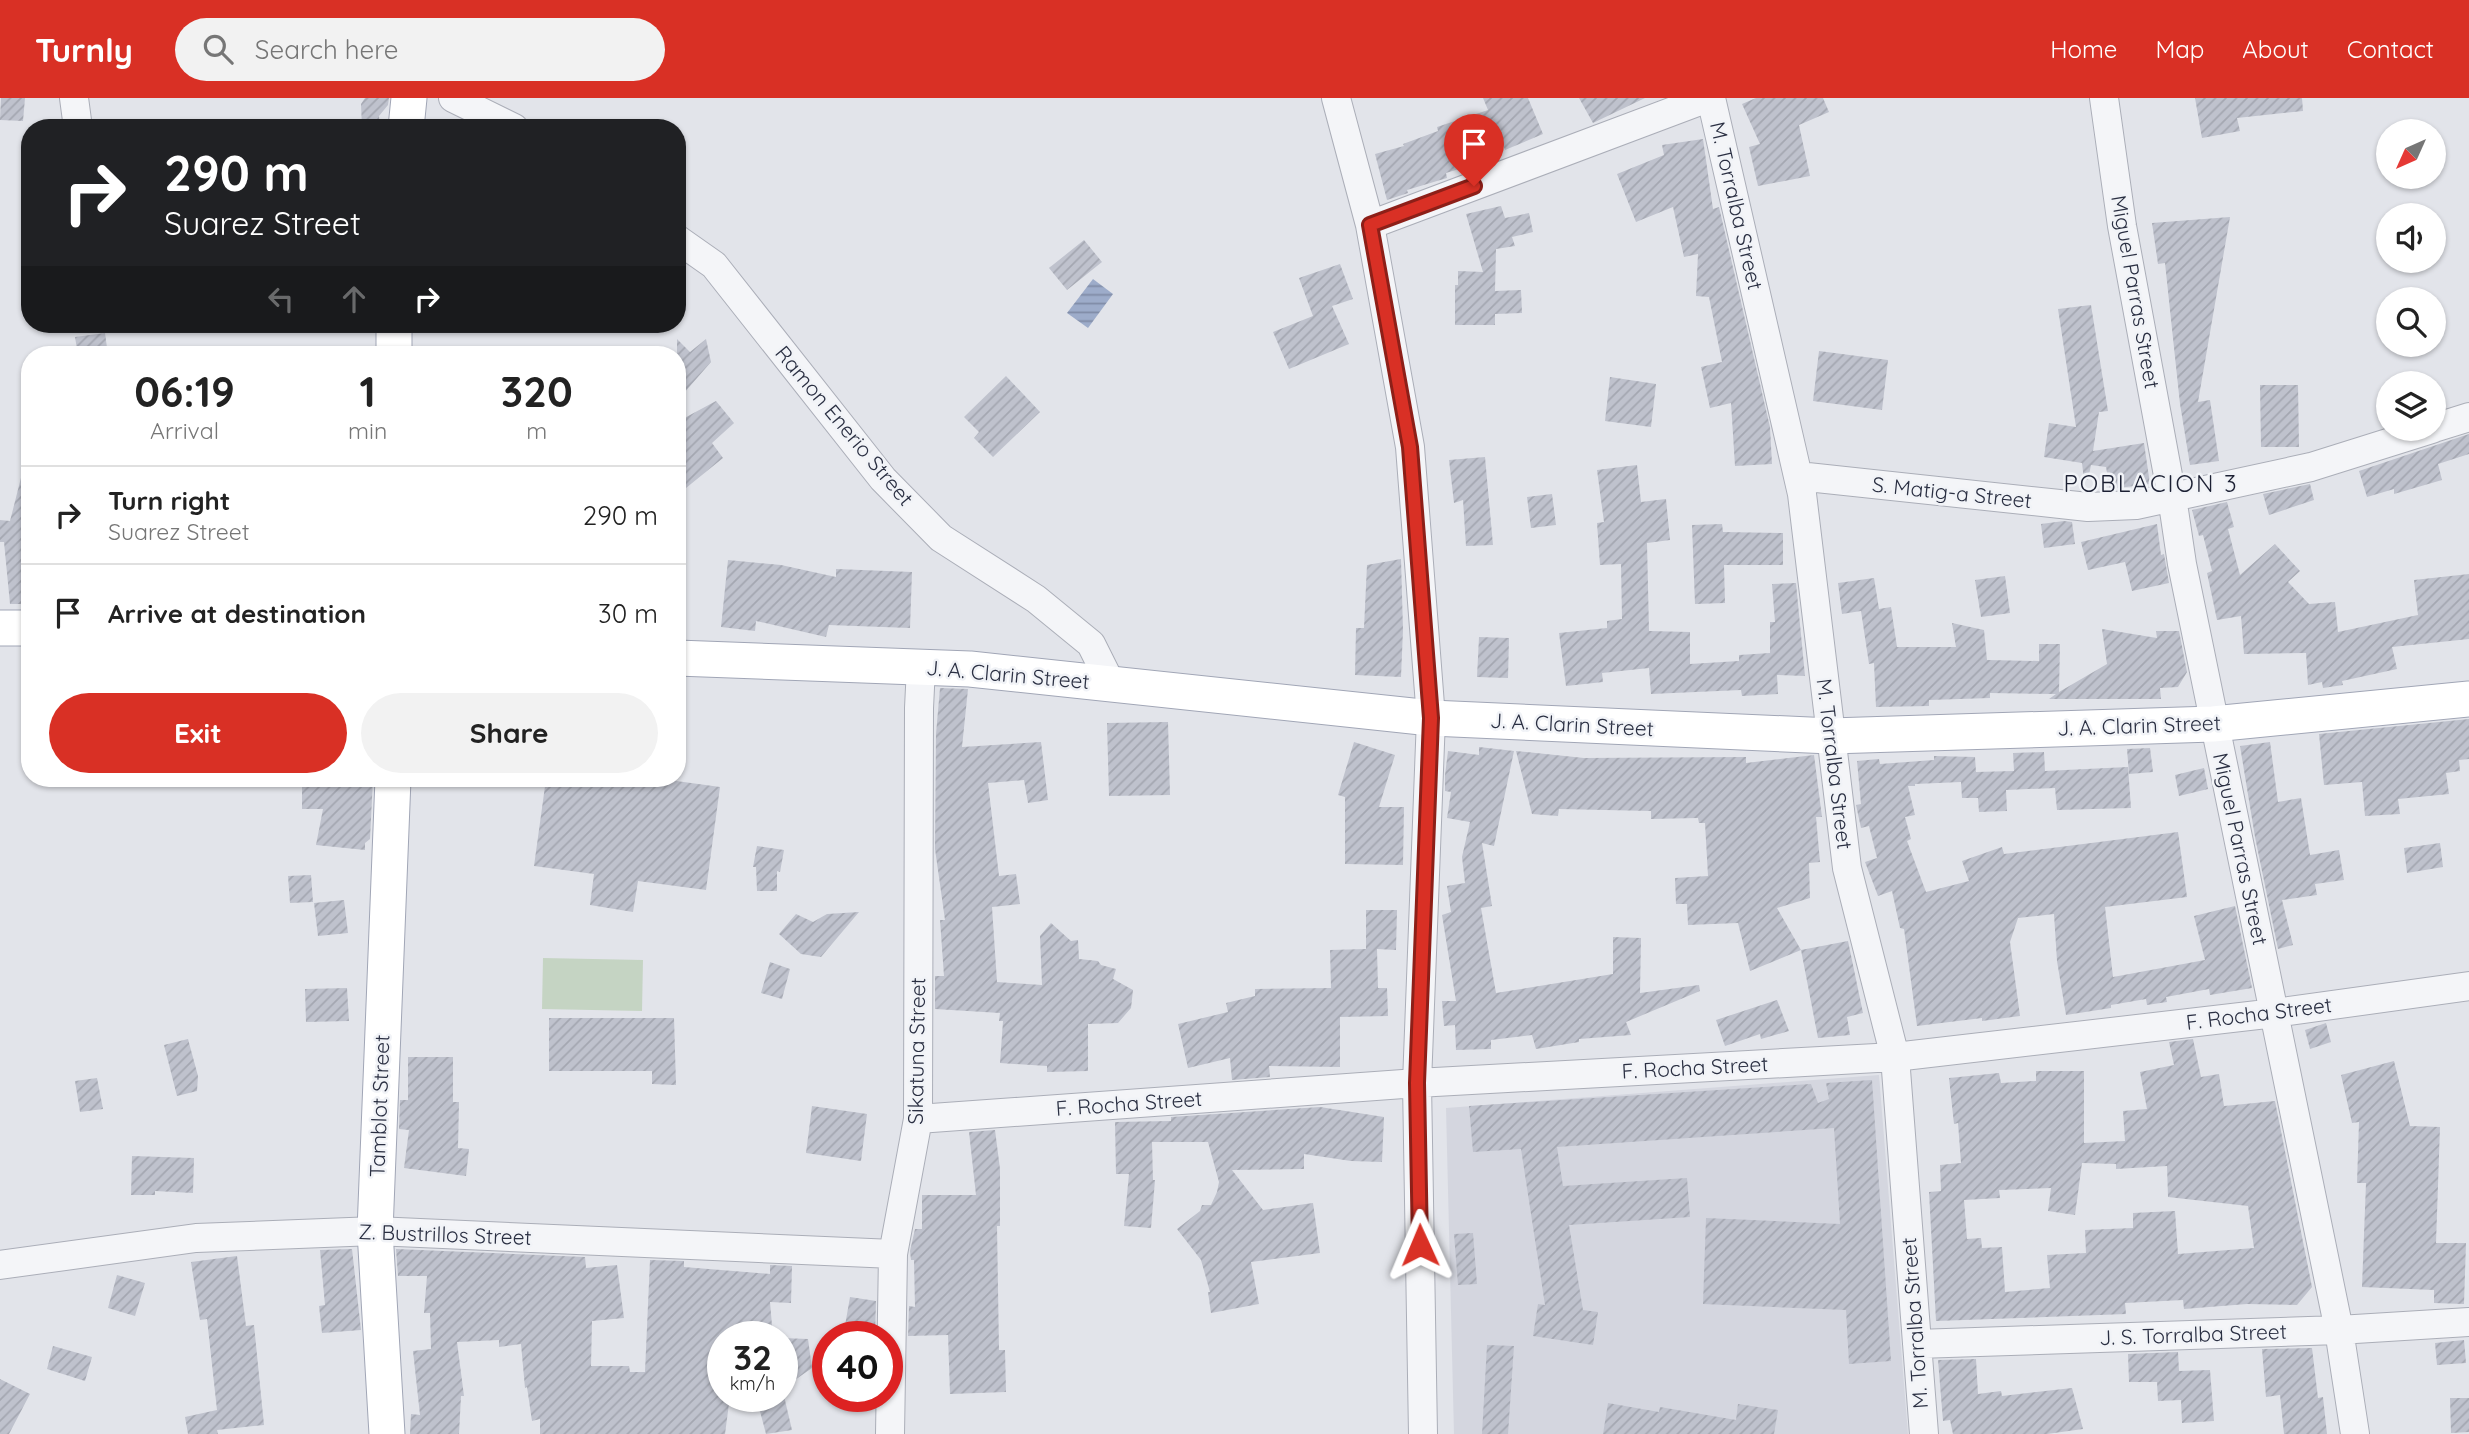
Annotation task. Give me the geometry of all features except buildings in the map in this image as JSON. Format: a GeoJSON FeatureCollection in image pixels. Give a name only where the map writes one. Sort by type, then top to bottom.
{"type":"FeatureCollection","features":[{"type":"Feature","properties":{"kind":"main road"},"geometry":{"type":"LineString","coordinates":[[407,119],[409,98]]}},
{"type":"Feature","properties":{"kind":"main road"},"geometry":{"type":"LineString","coordinates":[[0,628],[21,628]]}},
{"type":"Feature","properties":{"kind":"main road","name":"J. A. Clarin Street"},"geometry":{"type":"LineString","coordinates":[[686,658],[970,668],[1431,718],[1831,736],[2214,724],[2469,699]]}},
{"type":"Feature","properties":{"kind":"main road","name":"Tamblot Street"},"geometry":{"type":"LineString","coordinates":[[387,1434],[375,1231],[393,787]]}},
{"type":"Feature","properties":{"kind":"street"},"geometry":{"type":"LineString","coordinates":[[74,98],[77,119]]}},
{"type":"Feature","properties":{"kind":"street"},"geometry":{"type":"LineString","coordinates":[[453,98],[496,119]]}},
{"type":"Feature","properties":{"kind":"street"},"geometry":{"type":"LineString","coordinates":[[1336,98],[1370,225],[1410,447],[1431,718],[1417,1083],[1423,1434]]}},
{"type":"Feature","properties":{"kind":"street"},"geometry":{"type":"LineString","coordinates":[[1370,225],[1709,98]]}},
{"type":"Feature","properties":{"kind":"street","name":"M. Torralba Street"},"geometry":{"type":"LineString","coordinates":[[1709,98],[1802,494],[1847,868],[1895,1057],[1924,1434]]}},
{"type":"Feature","properties":{"kind":"street","name":"Miguel Parras Street"},"geometry":{"type":"LineString","coordinates":[[2104,98],[2122,226],[2182,564],[2339,1330],[2355,1434]]}},
{"type":"Feature","properties":{"kind":"street","name":"Ramon Enerio Street"},"geometry":{"type":"LineString","coordinates":[[686,245],[714,265],[883,479],[941,538],[1036,599],[1091,644],[1111,684]]}},
{"type":"Feature","properties":{"kind":"street","name":"S. Matig-a Street"},"geometry":{"type":"LineString","coordinates":[[2446,424],[2469,417]]}},
{"type":"Feature","properties":{"kind":"street","name":"S. Matig-a Street"},"geometry":{"type":"LineString","coordinates":[[1798,476],[2088,507],[2136,505],[2311,467],[2392,441]]}},
{"type":"Feature","properties":{"kind":"street","name":"Sikatuna Street"},"geometry":{"type":"LineString","coordinates":[[890,1434],[892,1254],[918,1119],[921,667]]}},
{"type":"Feature","properties":{"kind":"street","name":"F. Rocha Street"},"geometry":{"type":"LineString","coordinates":[[918,1119],[1417,1083],[1895,1057],[2274,1013],[2469,986]]}},
{"type":"Feature","properties":{"kind":"street","name":"Z. Bustrillos Street"},"geometry":{"type":"LineString","coordinates":[[0,1265],[196,1238],[375,1231],[892,1254]]}},
{"type":"Feature","properties":{"kind":"street","name":"J. S. Torralba Street"},"geometry":{"type":"LineString","coordinates":[[1917,1344],[2339,1330],[2469,1322]]}},
{"type":"Feature","properties":{"kind":"shaded area"},"geometry":{"type":"Polygon","coordinates":[[[1879,1075],[1908,1434],[1454,1434],[1446,1108],[1879,1075]]]}},
{"type":"Feature","properties":{"kind":"green space"},"geometry":{"type":"Polygon","coordinates":[[[543,958],[643,960],[642,1011],[542,1009],[543,958]]]}},
{"type":"Feature","properties":{"kind":"water"},"geometry":{"type":"Polygon","coordinates":[[[1093,279],[1113,294],[1088,328],[1067,313],[1093,279]]]}},
{"type":"Feature","properties":{"kind":"district","name":"POBLACION 3"},"geometry":{"type":"Point","coordinates":[2151,484]}},
{"type":"Feature","properties":{"kind":"route"},"geometry":{"type":"LineString","coordinates":[[1420,1245],[1417,1083],[1431,718],[1410,447],[1370,225],[1474,186]]}}]}
